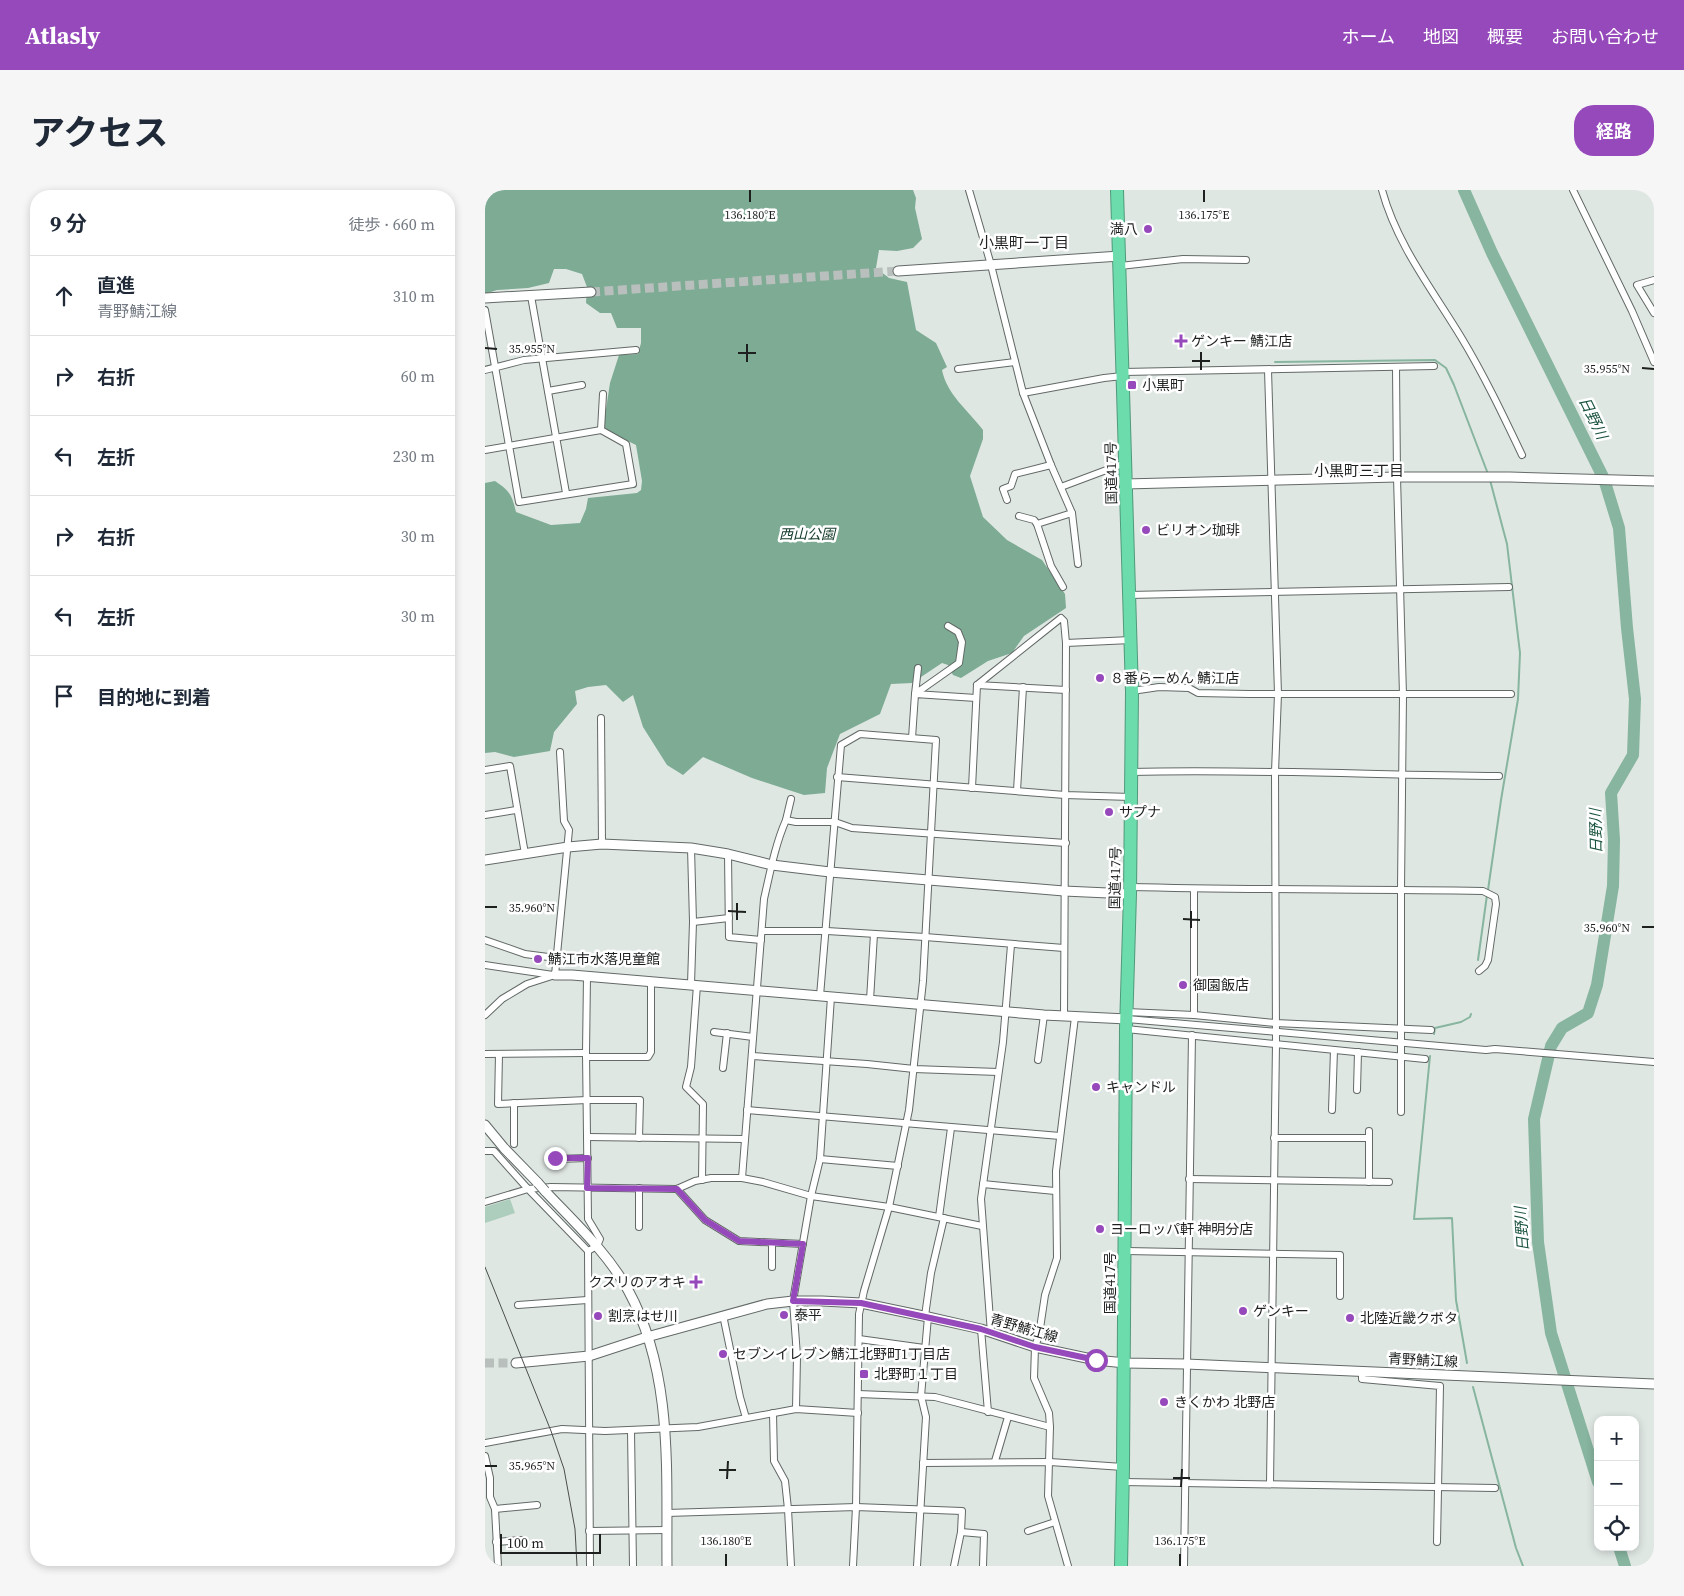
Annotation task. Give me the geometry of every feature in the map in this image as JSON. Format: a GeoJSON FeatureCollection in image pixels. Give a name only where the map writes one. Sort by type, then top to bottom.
{"type":"FeatureCollection","features":[{"type":"Feature","properties":{"kind":"highway","name":"国道417号"},"geometry":{"type":"LineString","coordinates":[[1117,190],[1132,692],[1121,1566]]}},
{"type":"Feature","properties":{"kind":"street"},"geometry":{"type":"LineString","coordinates":[[969,190],[991,265],[1023,393],[1072,513],[1078,564]]}},
{"type":"Feature","properties":{"kind":"street"},"geometry":{"type":"LineString","coordinates":[[1382,190],[1398,236],[1467,346],[1493,394],[1522,455]]}},
{"type":"Feature","properties":{"kind":"street"},"geometry":{"type":"LineString","coordinates":[[1573,190],[1632,311],[1654,362]]}},
{"type":"Feature","properties":{"kind":"street"},"geometry":{"type":"LineString","coordinates":[[899,271],[991,265],[1183,259],[1246,260]]}},
{"type":"Feature","properties":{"kind":"street"},"geometry":{"type":"LineString","coordinates":[[1654,280],[1637,285],[1654,313]]}},
{"type":"Feature","properties":{"kind":"street"},"geometry":{"type":"LineString","coordinates":[[485,298],[591,292]]}},
{"type":"Feature","properties":{"kind":"street"},"geometry":{"type":"LineString","coordinates":[[531,296],[566,493]]}},
{"type":"Feature","properties":{"kind":"street"},"geometry":{"type":"LineString","coordinates":[[485,310],[494,368],[509,446],[519,502],[566,493],[633,484],[626,444],[601,430],[557,438],[509,446],[485,450]]}},
{"type":"Feature","properties":{"kind":"street"},"geometry":{"type":"LineString","coordinates":[[485,370],[519,361],[635,350]]}},
{"type":"Feature","properties":{"kind":"street"},"geometry":{"type":"LineString","coordinates":[[959,369],[1015,362]]}},
{"type":"Feature","properties":{"kind":"street"},"geometry":{"type":"LineString","coordinates":[[1023,393],[1123,374],[1434,366]]}},
{"type":"Feature","properties":{"kind":"street"},"geometry":{"type":"LineString","coordinates":[[1395,367],[1403,695],[1401,1112]]}},
{"type":"Feature","properties":{"kind":"street"},"geometry":{"type":"LineString","coordinates":[[1268,370],[1278,694],[1275,772],[1276,1044],[1270,1484]]}},
{"type":"Feature","properties":{"kind":"street"},"geometry":{"type":"LineString","coordinates":[[548,391],[582,385]]}},
{"type":"Feature","properties":{"kind":"street"},"geometry":{"type":"LineString","coordinates":[[601,430],[603,394]]}},
{"type":"Feature","properties":{"kind":"street"},"geometry":{"type":"LineString","coordinates":[[1061,487],[1125,463]]}},
{"type":"Feature","properties":{"kind":"street"},"geometry":{"type":"LineString","coordinates":[[1007,500],[1003,490],[1011,486],[1015,474],[1051,464]]}},
{"type":"Feature","properties":{"kind":"street"},"geometry":{"type":"LineString","coordinates":[[1125,484],[1397,477],[1510,477],[1654,481]]}},
{"type":"Feature","properties":{"kind":"street"},"geometry":{"type":"LineString","coordinates":[[1037,524],[1072,513]]}},
{"type":"Feature","properties":{"kind":"street"},"geometry":{"type":"LineString","coordinates":[[1019,516],[1034,520],[1037,524],[1051,566],[1063,587]]}},
{"type":"Feature","properties":{"kind":"street"},"geometry":{"type":"LineString","coordinates":[[1129,595],[1509,587]]}},
{"type":"Feature","properties":{"kind":"street"},"geometry":{"type":"LineString","coordinates":[[972,788],[977,685],[1061,618],[1064,621],[1066,643],[1064,1016]]}},
{"type":"Feature","properties":{"kind":"street"},"geometry":{"type":"LineString","coordinates":[[915,694],[959,663],[962,642],[959,632],[948,626]]}},
{"type":"Feature","properties":{"kind":"street"},"geometry":{"type":"LineString","coordinates":[[1066,643],[1131,640]]}},
{"type":"Feature","properties":{"kind":"street"},"geometry":{"type":"LineString","coordinates":[[912,738],[918,668]]}},
{"type":"Feature","properties":{"kind":"street"},"geometry":{"type":"LineString","coordinates":[[977,685],[1066,690]]}},
{"type":"Feature","properties":{"kind":"street"},"geometry":{"type":"LineString","coordinates":[[1017,791],[1023,687]]}},
{"type":"Feature","properties":{"kind":"street"},"geometry":{"type":"LineString","coordinates":[[1132,692],[1159,687],[1189,688],[1198,693],[1511,694]]}},
{"type":"Feature","properties":{"kind":"street"},"geometry":{"type":"LineString","coordinates":[[915,694],[976,698]]}},
{"type":"Feature","properties":{"kind":"street"},"geometry":{"type":"LineString","coordinates":[[601,718],[602,844]]}},
{"type":"Feature","properties":{"kind":"street"},"geometry":{"type":"LineString","coordinates":[[820,996],[827,931],[837,777],[841,745],[861,734],[936,740],[925,936],[909,1110],[889,1207],[859,1314],[856,1507],[853,1566]]}},
{"type":"Feature","properties":{"kind":"street"},"geometry":{"type":"LineString","coordinates":[[555,975],[560,905],[569,830],[564,821],[560,752]]}},
{"type":"Feature","properties":{"kind":"street"},"geometry":{"type":"LineString","coordinates":[[485,770],[510,766],[525,854]]}},
{"type":"Feature","properties":{"kind":"street"},"geometry":{"type":"LineString","coordinates":[[1131,772],[1341,772],[1499,776]]}},
{"type":"Feature","properties":{"kind":"street"},"geometry":{"type":"LineString","coordinates":[[837,777],[1065,795],[1131,797]]}},
{"type":"Feature","properties":{"kind":"street"},"geometry":{"type":"LineString","coordinates":[[742,1178],[764,900],[791,799]]}},
{"type":"Feature","properties":{"kind":"street"},"geometry":{"type":"LineString","coordinates":[[485,815],[516,810]]}},
{"type":"Feature","properties":{"kind":"street"},"geometry":{"type":"LineString","coordinates":[[786,820],[796,822],[835,822],[853,828],[1066,843]]}},
{"type":"Feature","properties":{"kind":"street"},"geometry":{"type":"LineString","coordinates":[[485,860],[568,846],[602,844],[691,848],[728,854],[772,865],[830,872],[1064,891],[1401,889],[1483,891],[1495,898],[1496,904],[1488,960],[1479,971]]}},
{"type":"Feature","properties":{"kind":"street"},"geometry":{"type":"LineString","coordinates":[[691,848],[694,984],[691,1067],[686,1087],[703,1104],[702,1180]]}},
{"type":"Feature","properties":{"kind":"street"},"geometry":{"type":"LineString","coordinates":[[728,854],[729,937],[761,940]]}},
{"type":"Feature","properties":{"kind":"street"},"geometry":{"type":"LineString","coordinates":[[1194,889],[1194,1015]]}},
{"type":"Feature","properties":{"kind":"street"},"geometry":{"type":"LineString","coordinates":[[693,922],[729,918]]}},
{"type":"Feature","properties":{"kind":"street"},"geometry":{"type":"LineString","coordinates":[[762,932],[827,931],[925,936],[1011,945],[1064,948]]}},
{"type":"Feature","properties":{"kind":"street"},"geometry":{"type":"LineString","coordinates":[[870,1000],[874,934]]}},
{"type":"Feature","properties":{"kind":"street"},"geometry":{"type":"LineString","coordinates":[[485,940],[525,954],[556,958]]}},
{"type":"Feature","properties":{"kind":"street"},"geometry":{"type":"LineString","coordinates":[[991,1332],[981,1199],[998,1072],[1011,945]]}},
{"type":"Feature","properties":{"kind":"street"},"geometry":{"type":"LineString","coordinates":[[485,965],[555,975],[694,984],[1005,1012],[1654,1062]]}},
{"type":"Feature","properties":{"kind":"street"},"geometry":{"type":"LineString","coordinates":[[485,1015],[502,999],[527,984],[555,975]]}},
{"type":"Feature","properties":{"kind":"street"},"geometry":{"type":"LineString","coordinates":[[587,976],[587,1188],[589,1221],[601,1239],[597,1246],[587,1251]]}},
{"type":"Feature","properties":{"kind":"street"},"geometry":{"type":"LineString","coordinates":[[485,1054],[648,1056],[651,1052],[651,982]]}},
{"type":"Feature","properties":{"kind":"street"},"geometry":{"type":"LineString","coordinates":[[796,1409],[797,1356],[793,1301],[819,1160],[824,1116],[831,997]]}},
{"type":"Feature","properties":{"kind":"street"},"geometry":{"type":"LineString","coordinates":[[1038,1060],[1044,1015]]}},
{"type":"Feature","properties":{"kind":"street"},"geometry":{"type":"LineString","coordinates":[[1127,1020],[1194,1015],[1275,1023],[1431,1030]]}},
{"type":"Feature","properties":{"kind":"street"},"geometry":{"type":"LineString","coordinates":[[1068,1566],[1048,1496],[1050,1462],[1049,1413],[1034,1378],[1035,1347],[1039,1335],[1045,1295],[1057,1258],[1055,1191],[1075,1016]]}},
{"type":"Feature","properties":{"kind":"street"},"geometry":{"type":"LineString","coordinates":[[1127,1020],[1192,1035],[1425,1059]]}},
{"type":"Feature","properties":{"kind":"street"},"geometry":{"type":"LineString","coordinates":[[714,1032],[753,1037]]}},
{"type":"Feature","properties":{"kind":"street"},"geometry":{"type":"LineString","coordinates":[[723,1068],[727,1034]]}},
{"type":"Feature","properties":{"kind":"street"},"geometry":{"type":"LineString","coordinates":[[1184,1566],[1187,1253],[1192,1035]]}},
{"type":"Feature","properties":{"kind":"street"},"geometry":{"type":"LineString","coordinates":[[1332,1110],[1334,1050]]}},
{"type":"Feature","properties":{"kind":"street"},"geometry":{"type":"LineString","coordinates":[[1357,1090],[1358,1052]]}},
{"type":"Feature","properties":{"kind":"street"},"geometry":{"type":"LineString","coordinates":[[499,1054],[498,1104],[640,1100],[639,1138]]}},
{"type":"Feature","properties":{"kind":"street"},"geometry":{"type":"LineString","coordinates":[[752,1056],[914,1070],[998,1072]]}},
{"type":"Feature","properties":{"kind":"street"},"geometry":{"type":"LineString","coordinates":[[514,1103],[514,1144]]}},
{"type":"Feature","properties":{"kind":"street"},"geometry":{"type":"LineString","coordinates":[[747,1110],[1060,1136]]}},
{"type":"Feature","properties":{"kind":"street"},"geometry":{"type":"LineString","coordinates":[[485,1125],[503,1148],[597,1246],[627,1289],[640,1317],[657,1370],[665,1429],[667,1566]]}},
{"type":"Feature","properties":{"kind":"street"},"geometry":{"type":"LineString","coordinates":[[917,1566],[926,1417],[921,1396],[924,1348],[931,1273],[942,1218],[951,1128]]}},
{"type":"Feature","properties":{"kind":"street"},"geometry":{"type":"LineString","coordinates":[[1274,1138],[1369,1135],[1369,1182]]}},
{"type":"Feature","properties":{"kind":"street"},"geometry":{"type":"LineString","coordinates":[[587,1137],[744,1139]]}},
{"type":"Feature","properties":{"kind":"street"},"geometry":{"type":"LineString","coordinates":[[485,1151],[494,1151],[587,1251],[590,1566]]}},
{"type":"Feature","properties":{"kind":"street"},"geometry":{"type":"LineString","coordinates":[[555,1158],[588,1158]]}},
{"type":"Feature","properties":{"kind":"street"},"geometry":{"type":"LineString","coordinates":[[819,1160],[898,1166]]}},
{"type":"Feature","properties":{"kind":"street"},"geometry":{"type":"LineString","coordinates":[[485,1202],[528,1189],[551,1187],[677,1189],[711,1178],[742,1178],[811,1196],[889,1207],[982,1226]]}},
{"type":"Feature","properties":{"kind":"street"},"geometry":{"type":"LineString","coordinates":[[1189,1179],[1389,1182]]}},
{"type":"Feature","properties":{"kind":"street"},"geometry":{"type":"LineString","coordinates":[[983,1184],[1055,1191]]}},
{"type":"Feature","properties":{"kind":"street"},"geometry":{"type":"LineString","coordinates":[[639,1188],[639,1227]]}},
{"type":"Feature","properties":{"kind":"street"},"geometry":{"type":"LineString","coordinates":[[677,1189],[705,1220],[739,1241],[803,1244]]}},
{"type":"Feature","properties":{"kind":"street"},"geometry":{"type":"LineString","coordinates":[[772,1244],[772,1267]]}},
{"type":"Feature","properties":{"kind":"street"},"geometry":{"type":"LineString","coordinates":[[1126,1251],[1341,1256],[1340,1296]]}},
{"type":"Feature","properties":{"kind":"street"},"geometry":{"type":"LineString","coordinates":[[518,1305],[587,1300]]}},
{"type":"Feature","properties":{"kind":"street","name":"青野鯖江線"},"geometry":{"type":"LineString","coordinates":[[516,1363],[589,1356],[723,1315],[767,1304],[793,1301],[861,1303],[981,1329],[1035,1347],[1096,1360],[1125,1363],[1271,1367],[1654,1384]]}},
{"type":"Feature","properties":{"kind":"street"},"geometry":{"type":"LineString","coordinates":[[723,1315],[746,1418]]}},
{"type":"Feature","properties":{"kind":"street"},"geometry":{"type":"LineString","coordinates":[[981,1329],[988,1412]]}},
{"type":"Feature","properties":{"kind":"street"},"geometry":{"type":"LineString","coordinates":[[859,1339],[924,1348]]}},
{"type":"Feature","properties":{"kind":"street"},"geometry":{"type":"LineString","coordinates":[[1362,1371],[1362,1379],[1440,1386],[1437,1542]]}},
{"type":"Feature","properties":{"kind":"street"},"geometry":{"type":"LineString","coordinates":[[858,1394],[935,1398],[1050,1427]]}},
{"type":"Feature","properties":{"kind":"street"},"geometry":{"type":"LineString","coordinates":[[485,1442],[562,1429],[631,1431],[721,1424],[796,1409],[858,1413]]}},
{"type":"Feature","properties":{"kind":"street"},"geometry":{"type":"LineString","coordinates":[[773,1413],[774,1460],[785,1481],[791,1566]]}},
{"type":"Feature","properties":{"kind":"street"},"geometry":{"type":"LineString","coordinates":[[995,1461],[1008,1417]]}},
{"type":"Feature","properties":{"kind":"street"},"geometry":{"type":"LineString","coordinates":[[631,1431],[633,1566]]}},
{"type":"Feature","properties":{"kind":"street"},"geometry":{"type":"LineString","coordinates":[[485,1456],[490,1478],[488,1497],[495,1509],[498,1566]]}},
{"type":"Feature","properties":{"kind":"street"},"geometry":{"type":"LineString","coordinates":[[923,1463],[1050,1462],[1123,1467]]}},
{"type":"Feature","properties":{"kind":"street"},"geometry":{"type":"LineString","coordinates":[[1123,1482],[1495,1488]]}},
{"type":"Feature","properties":{"kind":"street"},"geometry":{"type":"LineString","coordinates":[[495,1509],[537,1504]]}},
{"type":"Feature","properties":{"kind":"street"},"geometry":{"type":"LineString","coordinates":[[667,1513],[856,1507],[962,1511],[961,1532],[954,1566]]}},
{"type":"Feature","properties":{"kind":"street"},"geometry":{"type":"LineString","coordinates":[[1028,1530],[1055,1522]]}},
{"type":"Feature","properties":{"kind":"street"},"geometry":{"type":"LineString","coordinates":[[589,1531],[667,1530]]}},
{"type":"Feature","properties":{"kind":"street"},"geometry":{"type":"LineString","coordinates":[[961,1532],[985,1534],[983,1566]]}},
{"type":"Feature","properties":{"kind":"street"},"geometry":{"type":"LineString","coordinates":[[496,1542],[521,1540]]}},
{"type":"Feature","properties":{"kind":"green space","name":"西山公園"},"geometry":{"type":"Polygon","coordinates":[[[485,190],[913,190],[916,198],[915,208],[922,239],[913,248],[897,251],[879,250],[876,268],[889,278],[907,282],[916,330],[936,343],[947,367],[942,370],[948,387],[983,430],[983,439],[970,476],[983,517],[1007,540],[1042,560],[1065,594],[1066,608],[1024,636],[1012,653],[988,661],[961,678],[953,675],[948,665],[942,663],[912,683],[891,684],[880,714],[840,734],[827,768],[825,793],[804,795],[752,778],[703,757],[683,775],[667,765],[643,727],[633,695],[623,702],[606,685],[575,691],[577,704],[554,732],[550,751],[514,757],[495,752],[485,753],[485,483],[495,481],[504,488],[512,497],[516,512],[551,525],[580,523],[588,498],[637,493],[641,490],[642,481],[636,445],[603,429],[610,383],[619,355],[638,354],[641,343],[641,328],[617,328],[611,313],[600,313],[586,303],[587,287],[582,274],[566,269],[554,269],[549,283],[528,288],[497,290],[485,294],[485,190]]]}},
{"type":"Feature","properties":{"kind":"green space"},"geometry":{"type":"Polygon","coordinates":[[[510,1199],[515,1213],[485,1223],[485,1207],[510,1199]]]}},
{"type":"Feature","properties":{"kind":"waterway","name":"日野川"},"geometry":{"type":"LineString","coordinates":[[1464,190],[1492,253],[1604,479],[1619,528],[1635,699],[1633,755],[1611,793],[1614,840],[1613,886],[1597,985],[1588,1013],[1562,1028],[1551,1046],[1534,1119],[1538,1242],[1551,1333],[1594,1469]]}},
{"type":"Feature","properties":{"kind":"waterway"},"geometry":{"type":"LineString","coordinates":[[1275,362],[1435,360],[1446,368],[1454,385],[1488,474]]}},
{"type":"Feature","properties":{"kind":"waterway"},"geometry":{"type":"LineString","coordinates":[[1488,890],[1518,699],[1520,653],[1507,544],[1490,480]]}},
{"type":"Feature","properties":{"kind":"waterway"},"geometry":{"type":"LineString","coordinates":[[1478,960],[1487,895]]}},
{"type":"Feature","properties":{"kind":"waterway"},"geometry":{"type":"LineString","coordinates":[[1434,1034],[1435,1028],[1461,1022],[1470,1017],[1471,1014]]}},
{"type":"Feature","properties":{"kind":"waterway"},"geometry":{"type":"LineString","coordinates":[[1430,1056],[1414,1219],[1452,1218],[1456,1300],[1467,1363]]}},
{"type":"Feature","properties":{"kind":"waterway"},"geometry":{"type":"LineString","coordinates":[[1473,1387],[1516,1548],[1523,1566]]}},
{"type":"Feature","properties":{"kind":"waterway","name":"日野川"},"geometry":{"type":"LineString","coordinates":[[1620,1551],[1625,1566]]}},
{"type":"Feature","properties":{"kind":"tunnel"},"geometry":{"type":"LineString","coordinates":[[591,292],[898,271]]}},
{"type":"Feature","properties":{"kind":"tunnel"},"geometry":{"type":"LineString","coordinates":[[485,1363],[516,1363]]}},
{"type":"Feature","properties":{"kind":"tram line"},"geometry":{"type":"LineString","coordinates":[[485,1267],[551,1431],[564,1469],[575,1529],[577,1566]]}},
{"type":"Feature","properties":{"kind":"place","name":"満八"},"geometry":{"type":"Point","coordinates":[1148,229]}},
{"type":"Feature","properties":{"kind":"place","name":"ゲンキー 鯖江店"},"geometry":{"type":"Point","coordinates":[1181,341]}},
{"type":"Feature","properties":{"kind":"place","name":"小黒町"},"geometry":{"type":"Point","coordinates":[1132,385]}},
{"type":"Feature","properties":{"kind":"place","name":"ビリオン珈琲"},"geometry":{"type":"Point","coordinates":[1146,530]}},
{"type":"Feature","properties":{"kind":"place","name":"８番らーめん 鯖江店"},"geometry":{"type":"Point","coordinates":[1100,678]}},
{"type":"Feature","properties":{"kind":"place","name":"サプナ"},"geometry":{"type":"Point","coordinates":[1109,812]}},
{"type":"Feature","properties":{"kind":"place","name":"鯖江市水落児童館"},"geometry":{"type":"Point","coordinates":[538,959]}},
{"type":"Feature","properties":{"kind":"place","name":"御園飯店"},"geometry":{"type":"Point","coordinates":[1183,985]}},
{"type":"Feature","properties":{"kind":"place","name":"キャンドル"},"geometry":{"type":"Point","coordinates":[1096,1087]}},
{"type":"Feature","properties":{"kind":"place","name":"ヨーロッパ軒 神明分店"},"geometry":{"type":"Point","coordinates":[1100,1229]}},
{"type":"Feature","properties":{"kind":"place","name":"クスリのアオキ"},"geometry":{"type":"Point","coordinates":[696,1282]}},
{"type":"Feature","properties":{"kind":"place","name":"ゲンキー"},"geometry":{"type":"Point","coordinates":[1243,1311]}},
{"type":"Feature","properties":{"kind":"place","name":"泰平"},"geometry":{"type":"Point","coordinates":[784,1315]}},
{"type":"Feature","properties":{"kind":"place","name":"割烹はせ川"},"geometry":{"type":"Point","coordinates":[598,1316]}},
{"type":"Feature","properties":{"kind":"place","name":"北陸近畿クボタ"},"geometry":{"type":"Point","coordinates":[1350,1318]}},
{"type":"Feature","properties":{"kind":"place","name":"セブンイレブン鯖江北野町1丁目店"},"geometry":{"type":"Point","coordinates":[723,1354]}},
{"type":"Feature","properties":{"kind":"place","name":"北野町１丁目"},"geometry":{"type":"Point","coordinates":[864,1374]}},
{"type":"Feature","properties":{"kind":"place","name":"きくかわ 北野店"},"geometry":{"type":"Point","coordinates":[1164,1402]}},
{"type":"Feature","properties":{"kind":"district","name":"小黒町一丁目"},"geometry":{"type":"Point","coordinates":[1024,243]}},
{"type":"Feature","properties":{"kind":"district","name":"小黒町三丁目"},"geometry":{"type":"Point","coordinates":[1359,471]}},
{"type":"Feature","properties":{"kind":"route"},"geometry":{"type":"LineString","coordinates":[[555,1158],[588,1158],[587,1188],[677,1189],[692,1208],[705,1220],[739,1241],[803,1244],[793,1301],[861,1303],[981,1329],[1035,1347],[1096,1360]]}}]}
